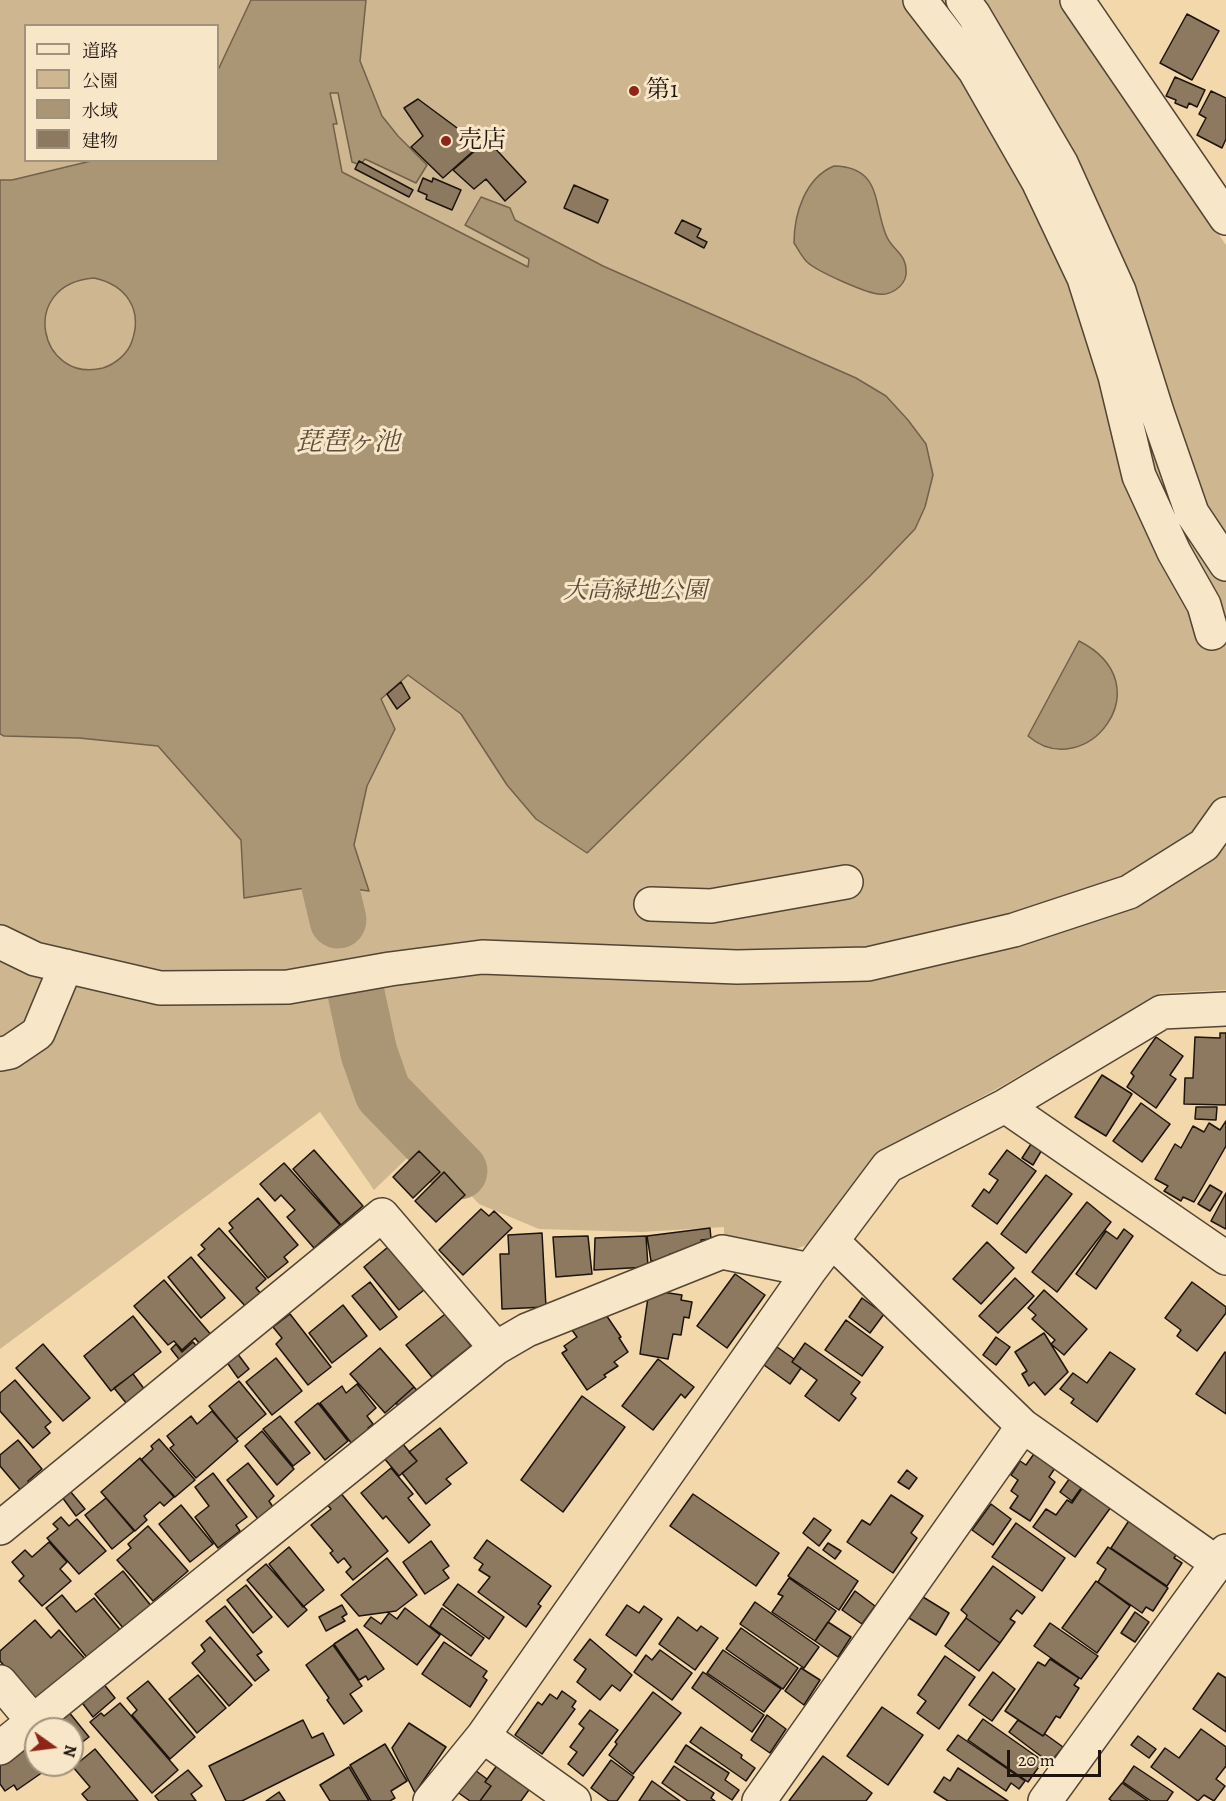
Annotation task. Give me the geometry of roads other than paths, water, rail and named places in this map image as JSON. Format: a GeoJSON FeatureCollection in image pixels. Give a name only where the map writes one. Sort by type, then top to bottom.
{"type":"FeatureCollection","features":[{"type":"Feature","properties":{"kind":"street"},"geometry":{"type":"LineString","coordinates":[[920,0],[946,42],[975,71],[1038,181],[1084,278],[1115,376],[1139,476],[1174,552],[1204,605],[1212,633]]}},
{"type":"Feature","properties":{"kind":"street"},"geometry":{"type":"LineString","coordinates":[[963,0],[1061,163],[1119,291],[1192,513],[1226,564]]}},
{"type":"Feature","properties":{"kind":"street"},"geometry":{"type":"LineString","coordinates":[[1077,0],[1223,205]]}},
{"type":"Feature","properties":{"kind":"street"},"geometry":{"type":"LineString","coordinates":[[0,942],[35,959],[160,988],[288,987],[390,969],[482,957],[737,967],[868,964],[1014,930],[1129,892],[1204,845],[1226,814]]}},
{"type":"Feature","properties":{"kind":"street"},"geometry":{"type":"LineString","coordinates":[[651,904],[711,906],[846,882]]}},
{"type":"Feature","properties":{"kind":"street"},"geometry":{"type":"LineString","coordinates":[[0,1054],[10,1052],[38,1033],[66,966]]}},
{"type":"Feature","properties":{"kind":"street"},"geometry":{"type":"LineString","coordinates":[[430,1801],[483,1736],[810,1270],[888,1166],[1005,1106],[1162,1012],[1226,1009]]}},
{"type":"Feature","properties":{"kind":"street"},"geometry":{"type":"LineString","coordinates":[[1005,1106],[1226,1258]]}},
{"type":"Feature","properties":{"kind":"street"},"geometry":{"type":"LineString","coordinates":[[0,1528],[382,1215],[496,1348]]}},
{"type":"Feature","properties":{"kind":"street"},"geometry":{"type":"LineString","coordinates":[[832,1241],[1023,1426],[1222,1557],[1045,1801]]}},
{"type":"Feature","properties":{"kind":"street"},"geometry":{"type":"LineString","coordinates":[[38,1717],[496,1348],[527,1330],[722,1252],[810,1270]]}},
{"type":"Feature","properties":{"kind":"street"},"geometry":{"type":"LineString","coordinates":[[759,1801],[1023,1426]]}},
{"type":"Feature","properties":{"kind":"street"},"geometry":{"type":"LineString","coordinates":[[0,1682],[30,1717]]}},
{"type":"Feature","properties":{"kind":"street"},"geometry":{"type":"LineString","coordinates":[[0,1748],[24,1728]]}},
{"type":"Feature","properties":{"kind":"street"},"geometry":{"type":"LineString","coordinates":[[483,1736],[574,1801]]}},
{"type":"Feature","properties":{"kind":"water","name":"琵琶ヶ池"},"geometry":{"type":"Polygon","coordinates":[[[251,0],[366,0],[360,61],[382,116],[427,165],[416,183],[365,159],[360,165],[352,162],[338,93],[330,93],[337,124],[333,124],[342,172],[528,267],[529,259],[465,225],[481,197],[510,208],[515,220],[603,266],[856,378],[886,396],[926,444],[933,475],[925,507],[915,529],[870,576],[587,853],[536,819],[507,785],[461,714],[408,675],[381,699],[395,729],[367,786],[354,845],[369,891],[323,885],[244,898],[241,840],[158,746],[79,738],[0,734],[0,180],[12,180],[87,162],[219,162],[219,68],[251,0]],[[94,278],[70,284],[54,297],[46,313],[46,331],[52,348],[64,362],[81,369],[103,368],[120,358],[130,346],[135,329],[133,309],[129,300],[115,286],[94,278]]]}},
{"type":"Feature","properties":{"kind":"water"},"geometry":{"type":"Polygon","coordinates":[[[834,166],[849,168],[861,173],[873,189],[886,235],[905,262],[905,279],[892,292],[878,294],[852,286],[831,276],[807,262],[794,243],[796,220],[803,198],[816,179],[834,166]]]}},
{"type":"Feature","properties":{"kind":"water"},"geometry":{"type":"Polygon","coordinates":[[[1079,641],[1104,660],[1116,681],[1116,703],[1108,723],[1092,739],[1072,748],[1050,748],[1028,736],[1079,641]]]}},
{"type":"Feature","properties":{"kind":"waterway"},"geometry":{"type":"LineString","coordinates":[[330,886],[338,920]]}},
{"type":"Feature","properties":{"kind":"waterway"},"geometry":{"type":"LineString","coordinates":[[356,993],[369,1053],[383,1093],[459,1171]]}},
{"type":"Feature","properties":{"kind":"place","name":"第1"},"geometry":{"type":"Point","coordinates":[634,91]}},
{"type":"Feature","properties":{"kind":"place","name":"売店"},"geometry":{"type":"Point","coordinates":[446,141]}},
{"type":"Feature","properties":{"kind":"park label","name":"大高緑地公園"},"geometry":{"type":"Point","coordinates":[635,592]}}]}
